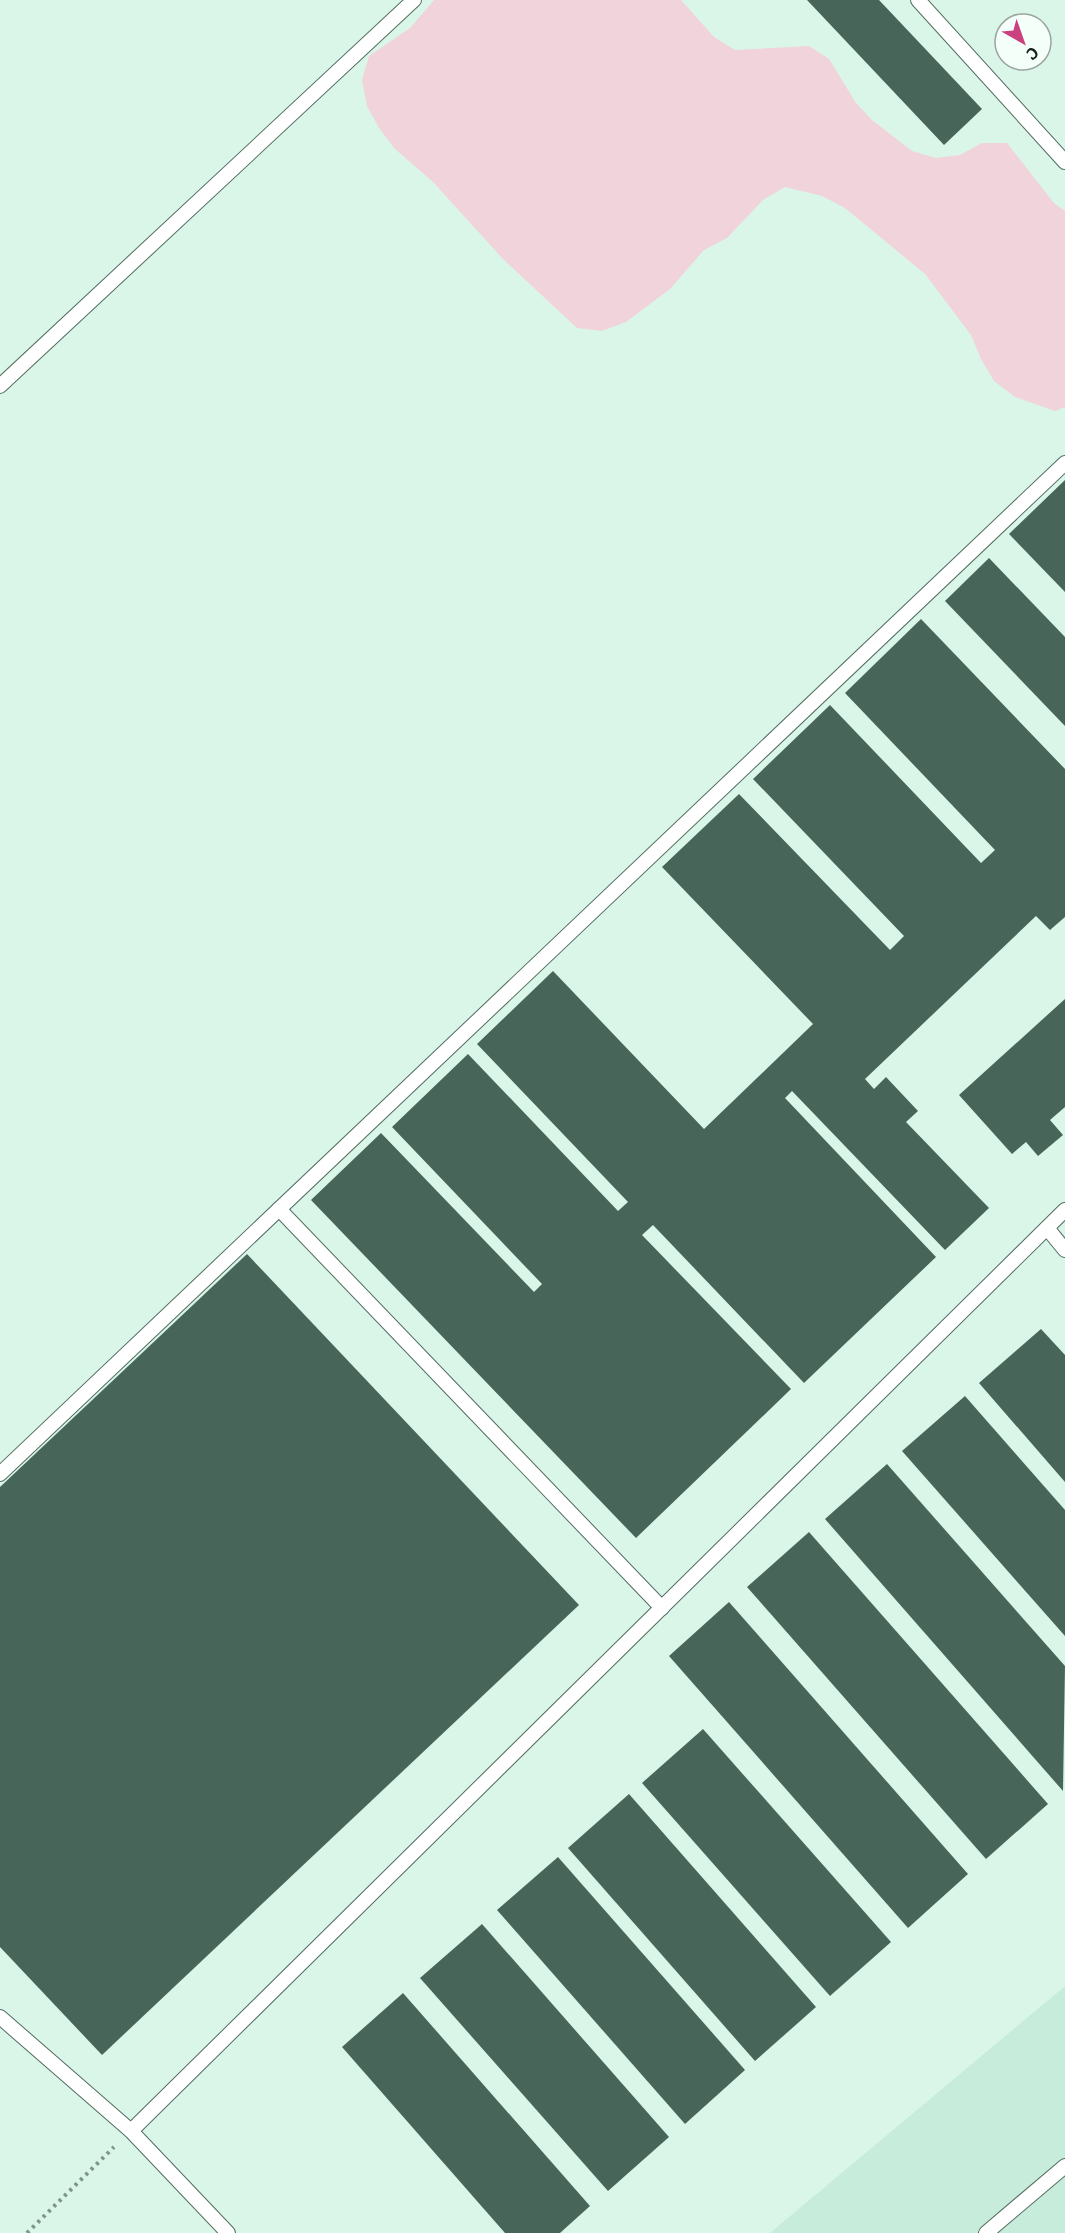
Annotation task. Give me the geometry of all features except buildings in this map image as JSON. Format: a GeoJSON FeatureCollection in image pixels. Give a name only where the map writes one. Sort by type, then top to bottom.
{"type":"FeatureCollection","features":[{"type":"Feature","properties":{"kind":"lane"},"geometry":{"type":"LineString","coordinates":[[0,386],[414,0]]}},
{"type":"Feature","properties":{"kind":"lane"},"geometry":{"type":"LineString","coordinates":[[918,0],[1065,162]]}},
{"type":"Feature","properties":{"kind":"lane"},"geometry":{"type":"LineString","coordinates":[[0,1474],[1065,463]]}},
{"type":"Feature","properties":{"kind":"lane"},"geometry":{"type":"LineString","coordinates":[[279,1209],[662,1608]]}},
{"type":"Feature","properties":{"kind":"lane"},"geometry":{"type":"LineString","coordinates":[[131,2131],[1065,1210]]}},
{"type":"Feature","properties":{"kind":"lane"},"geometry":{"type":"LineString","coordinates":[[1047,1228],[1065,1250]]}},
{"type":"Feature","properties":{"kind":"lane"},"geometry":{"type":"LineString","coordinates":[[0,2017],[131,2131],[228,2233]]}},
{"type":"Feature","properties":{"kind":"lane"},"geometry":{"type":"LineString","coordinates":[[986,2233],[1065,2166]]}},
{"type":"Feature","properties":{"kind":"path"},"geometry":{"type":"LineString","coordinates":[[27,2233],[131,2131]]}},
{"type":"Feature","properties":{"kind":"shaded area"},"geometry":{"type":"Polygon","coordinates":[[[434,0],[681,0],[714,37],[735,50],[809,46],[829,59],[856,103],[872,120],[912,151],[936,158],[960,155],[982,143],[1007,143],[1054,203],[1065,211],[1065,407],[1055,411],[1015,397],[994,381],[971,335],[925,274],[845,208],[822,196],[785,187],[763,200],[727,238],[704,250],[670,289],[626,322],[602,331],[577,328],[503,259],[433,182],[395,149],[379,128],[367,106],[362,80],[369,56],[410,28],[434,0]]]}},
{"type":"Feature","properties":{"kind":"shaded area"},"geometry":{"type":"Polygon","coordinates":[[[1065,1986],[1065,2233],[770,2233],[1065,1986]]]}}]}
